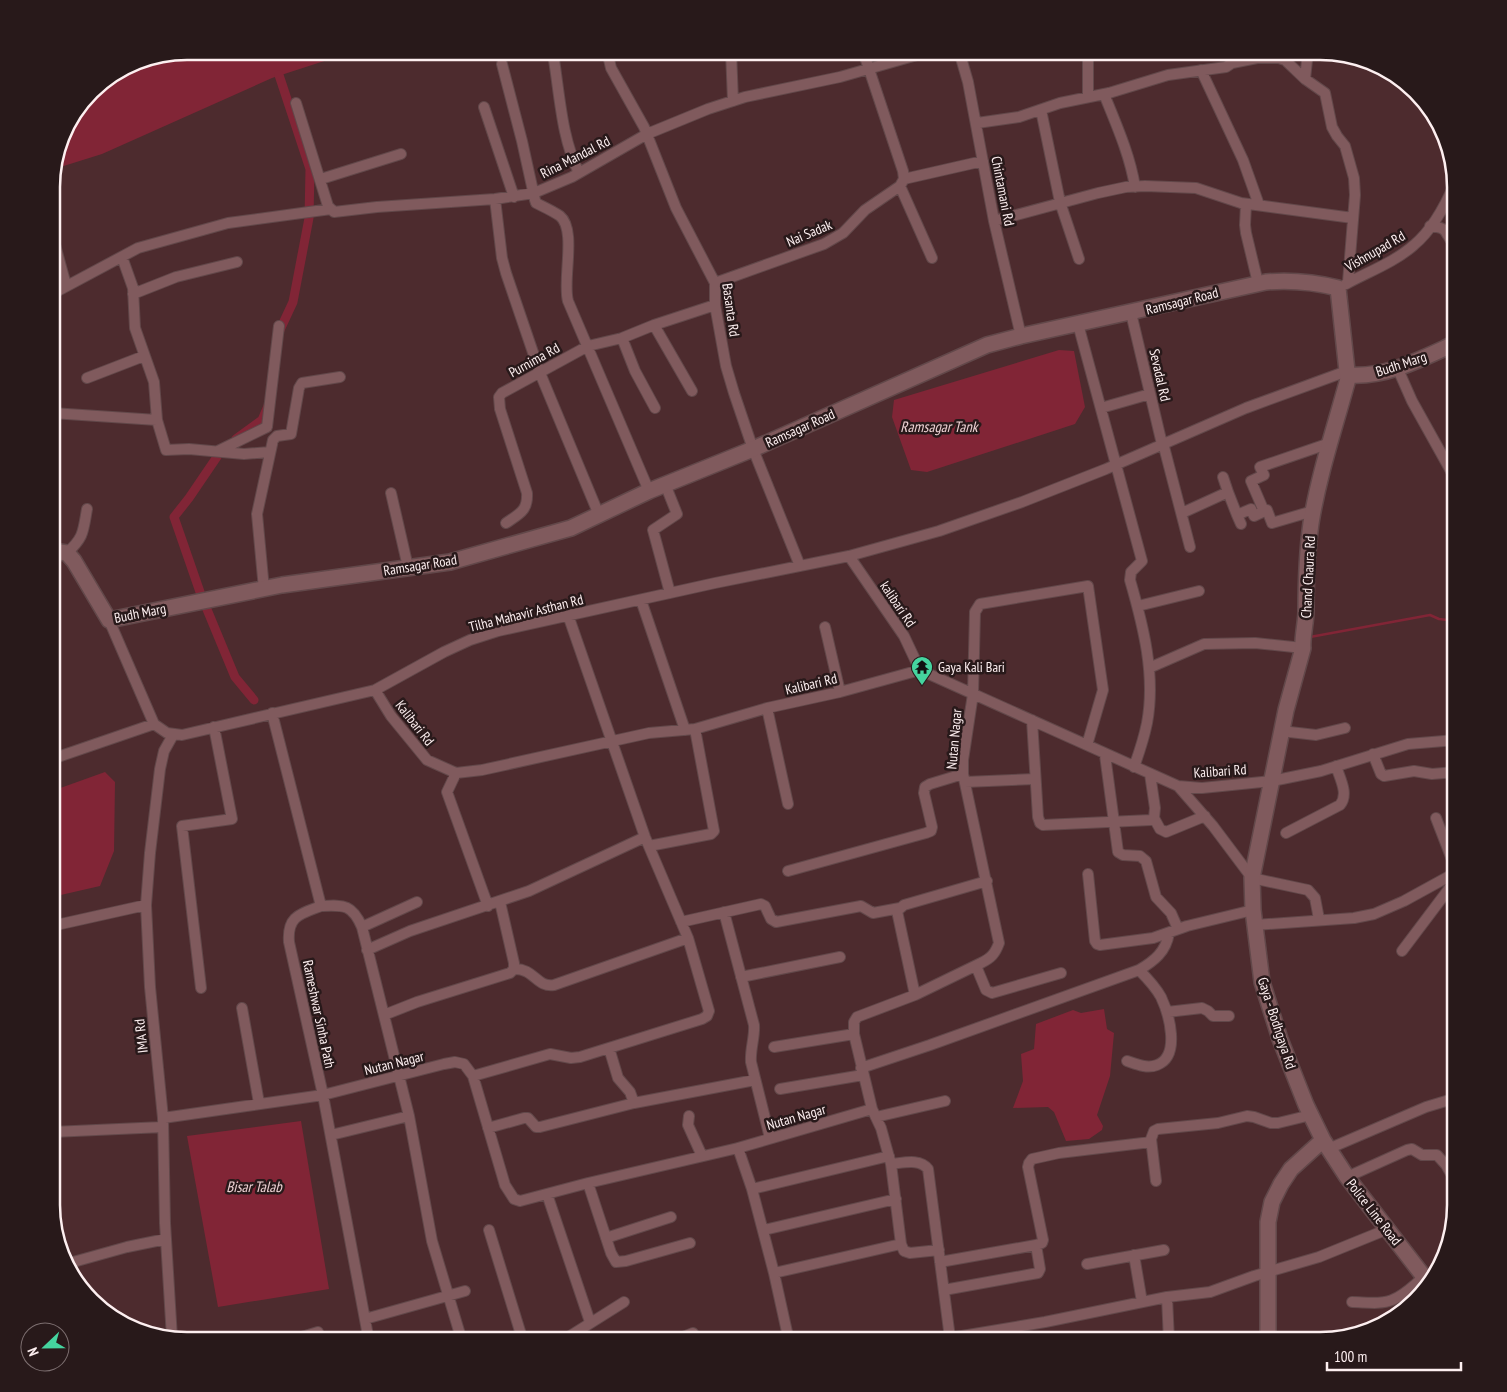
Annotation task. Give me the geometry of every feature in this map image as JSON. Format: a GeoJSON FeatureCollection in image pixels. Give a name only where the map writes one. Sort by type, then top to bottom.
{"type":"FeatureCollection","features":[{"type":"Feature","properties":{"kind":"street"},"geometry":{"type":"LineString","coordinates":[[554,60],[568,143],[572,158],[580,173]]}},
{"type":"Feature","properties":{"kind":"street","name":"Basanta Rd"},"geometry":{"type":"LineString","coordinates":[[609,60],[611,68],[648,134],[676,208],[715,283],[715,305],[726,366],[753,449],[800,566]]}},
{"type":"Feature","properties":{"kind":"street"},"geometry":{"type":"LineString","coordinates":[[731,60],[732,101]]}},
{"type":"Feature","properties":{"kind":"street"},"geometry":{"type":"LineString","coordinates":[[866,60],[903,171],[902,182],[932,258]]}},
{"type":"Feature","properties":{"kind":"street","name":"Rina Mandal Rd"},"geometry":{"type":"LineString","coordinates":[[60,289],[138,248],[228,223],[330,210],[334,212],[350,211],[377,207],[495,199],[534,193],[580,173],[648,134],[708,109],[732,101],[840,77],[898,60]]}},
{"type":"Feature","properties":{"kind":"street","name":"Chintamani Rd"},"geometry":{"type":"LineString","coordinates":[[962,60],[977,124],[994,221],[1021,336]]}},
{"type":"Feature","properties":{"kind":"street"},"geometry":{"type":"LineString","coordinates":[[1088,60],[1088,96]]}},
{"type":"Feature","properties":{"kind":"street"},"geometry":{"type":"LineString","coordinates":[[977,124],[1012,119],[1060,103],[1137,86],[1168,75],[1226,68],[1232,63],[1247,60]]}},
{"type":"Feature","properties":{"kind":"street"},"geometry":{"type":"LineString","coordinates":[[1285,60],[1305,79],[1325,93],[1332,127],[1345,146],[1355,186],[1353,218],[1343,285],[1348,373]]}},
{"type":"Feature","properties":{"kind":"street"},"geometry":{"type":"LineString","coordinates":[[1305,79],[1307,60]]}},
{"type":"Feature","properties":{"kind":"street"},"geometry":{"type":"LineString","coordinates":[[502,64],[536,203],[560,216],[566,226],[569,251],[566,295],[649,491]]}},
{"type":"Feature","properties":{"kind":"street"},"geometry":{"type":"LineString","coordinates":[[1201,70],[1243,160],[1259,205]]}},
{"type":"Feature","properties":{"kind":"street"},"geometry":{"type":"LineString","coordinates":[[1104,94],[1133,171],[1135,187]]}},
{"type":"Feature","properties":{"kind":"street"},"geometry":{"type":"LineString","coordinates":[[296,103],[330,210]]}},
{"type":"Feature","properties":{"kind":"street"},"geometry":{"type":"LineString","coordinates":[[484,107],[514,197]]}},
{"type":"Feature","properties":{"kind":"street"},"geometry":{"type":"LineString","coordinates":[[1040,110],[1060,202],[1079,259]]}},
{"type":"Feature","properties":{"kind":"street"},"geometry":{"type":"LineString","coordinates":[[321,179],[401,154]]}},
{"type":"Feature","properties":{"kind":"street","name":"Nai Sadak"},"geometry":{"type":"LineString","coordinates":[[715,283],[843,234],[865,210],[902,182],[983,161]]}},
{"type":"Feature","properties":{"kind":"street"},"geometry":{"type":"LineString","coordinates":[[994,221],[1060,202],[1135,187],[1196,188],[1234,202],[1353,218]]}},
{"type":"Feature","properties":{"kind":"street","name":"Vishnupad Rd"},"geometry":{"type":"LineString","coordinates":[[1343,285],[1415,244],[1430,226],[1447,198]]}},
{"type":"Feature","properties":{"kind":"street"},"geometry":{"type":"LineString","coordinates":[[495,199],[502,258],[540,373],[599,515]]}},
{"type":"Feature","properties":{"kind":"street"},"geometry":{"type":"LineString","coordinates":[[1246,204],[1246,233],[1258,283]]}},
{"type":"Feature","properties":{"kind":"street"},"geometry":{"type":"LineString","coordinates":[[1430,226],[1441,227],[1445,229],[1447,233]]}},
{"type":"Feature","properties":{"kind":"street"},"geometry":{"type":"LineString","coordinates":[[122,257],[133,294],[134,328],[154,382],[157,420],[166,450],[189,449],[244,454],[270,452]]}},
{"type":"Feature","properties":{"kind":"street"},"geometry":{"type":"LineString","coordinates":[[133,294],[176,277],[236,262]]}},
{"type":"Feature","properties":{"kind":"street"},"geometry":{"type":"LineString","coordinates":[[60,263],[66,285]]}},
{"type":"Feature","properties":{"kind":"street","name":"Ramsagar Road"},"geometry":{"type":"LineString","coordinates":[[264,589],[450,562],[571,528],[649,491],[753,449],[987,345],[1258,283],[1281,281],[1343,285]]}},
{"type":"Feature","properties":{"kind":"street","name":"Purnima Rd"},"geometry":{"type":"LineString","coordinates":[[506,523],[522,512],[528,503],[527,493],[500,409],[499,397],[502,393],[588,346],[622,338],[654,325],[715,305]]}},
{"type":"Feature","properties":{"kind":"street","name":"Sevadal Rd"},"geometry":{"type":"LineString","coordinates":[[1131,313],[1162,444],[1190,546]]}},
{"type":"Feature","properties":{"kind":"street"},"geometry":{"type":"LineString","coordinates":[[1078,324],[1142,562],[1131,572],[1130,576],[1143,626],[1149,668],[1150,700],[1148,722],[1134,767]]}},
{"type":"Feature","properties":{"kind":"street"},"geometry":{"type":"LineString","coordinates":[[654,325],[692,390]]}},
{"type":"Feature","properties":{"kind":"street"},"geometry":{"type":"LineString","coordinates":[[217,451],[267,427],[279,326]]}},
{"type":"Feature","properties":{"kind":"street"},"geometry":{"type":"LineString","coordinates":[[622,338],[635,371],[655,408]]}},
{"type":"Feature","properties":{"kind":"street","name":"Budh Marg"},"geometry":{"type":"LineString","coordinates":[[1348,373],[1370,374],[1397,367],[1447,347]]}},
{"type":"Feature","properties":{"kind":"street"},"geometry":{"type":"LineString","coordinates":[[87,378],[144,356]]}},
{"type":"Feature","properties":{"kind":"street"},"geometry":{"type":"LineString","coordinates":[[1397,367],[1412,401],[1447,464]]}},
{"type":"Feature","properties":{"kind":"street","name":"Chand Chaura Rd"},"geometry":{"type":"LineString","coordinates":[[1272,781],[1281,731],[1303,648],[1306,578],[1313,511],[1348,373]]}},
{"type":"Feature","properties":{"kind":"street","name":"Tilha Mahavir Asthan Rd"},"geometry":{"type":"LineString","coordinates":[[172,735],[182,735],[214,728],[375,690],[425,661],[470,640],[498,631],[849,556],[938,531],[1009,507],[1117,464],[1246,408],[1348,373]]}},
{"type":"Feature","properties":{"kind":"street"},"geometry":{"type":"LineString","coordinates":[[264,589],[257,514],[275,436],[291,434],[300,385],[306,382],[340,377]]}},
{"type":"Feature","properties":{"kind":"street"},"geometry":{"type":"LineString","coordinates":[[1102,408],[1150,394]]}},
{"type":"Feature","properties":{"kind":"street"},"geometry":{"type":"LineString","coordinates":[[60,414],[157,420]]}},
{"type":"Feature","properties":{"kind":"street"},"geometry":{"type":"LineString","coordinates":[[1313,511],[1272,523],[1267,510],[1263,509],[1251,481],[1264,476],[1260,467],[1330,443]]}},
{"type":"Feature","properties":{"kind":"street"},"geometry":{"type":"LineString","coordinates":[[1223,477],[1239,519],[1251,509],[1254,516],[1267,510]]}},
{"type":"Feature","properties":{"kind":"street"},"geometry":{"type":"LineString","coordinates":[[665,484],[676,514],[653,530],[670,593]]}},
{"type":"Feature","properties":{"kind":"street"},"geometry":{"type":"LineString","coordinates":[[1182,513],[1228,492]]}},
{"type":"Feature","properties":{"kind":"street"},"geometry":{"type":"LineString","coordinates":[[391,493],[408,567]]}},
{"type":"Feature","properties":{"kind":"street"},"geometry":{"type":"LineString","coordinates":[[60,553],[67,553],[83,535],[87,509]]}},
{"type":"Feature","properties":{"kind":"street","name":"Budh Marg"},"geometry":{"type":"LineString","coordinates":[[67,553],[74,561],[108,620],[264,589]]}},
{"type":"Feature","properties":{"kind":"street","name":"kalibari Rd"},"geometry":{"type":"LineString","coordinates":[[849,556],[904,636],[920,670]]}},
{"type":"Feature","properties":{"kind":"street","name":"Nutan Nagar"},"geometry":{"type":"LineString","coordinates":[[854,1034],[854,1022],[857,1017],[915,995],[976,966],[991,958],[999,943],[964,778],[963,760],[973,694],[975,612],[980,604],[1088,586],[1103,690],[1087,745]]}},
{"type":"Feature","properties":{"kind":"street"},"geometry":{"type":"LineString","coordinates":[[1138,606],[1199,591]]}},
{"type":"Feature","properties":{"kind":"street"},"geometry":{"type":"LineString","coordinates":[[367,950],[410,932],[537,888],[647,842],[711,834],[714,831],[690,730],[641,600]]}},
{"type":"Feature","properties":{"kind":"street"},"geometry":{"type":"LineString","coordinates":[[473,1076],[550,1054],[572,1058],[580,1057],[702,1019],[707,1016],[709,1011],[688,938],[647,842],[568,616]]}},
{"type":"Feature","properties":{"kind":"street"},"geometry":{"type":"LineString","coordinates":[[108,620],[154,724],[172,735]]}},
{"type":"Feature","properties":{"kind":"street"},"geometry":{"type":"LineString","coordinates":[[825,627],[840,692]]}},
{"type":"Feature","properties":{"kind":"street"},"geometry":{"type":"LineString","coordinates":[[1149,668],[1204,644],[1255,643],[1303,648]]}},
{"type":"Feature","properties":{"kind":"street","name":"Kalibari Rd"},"geometry":{"type":"LineString","coordinates":[[375,690],[391,716],[427,760],[456,773],[482,770],[649,733],[690,730],[767,708],[840,692],[920,670],[1087,745],[1105,755],[1178,786],[1202,788],[1272,781]]}},
{"type":"Feature","properties":{"kind":"street"},"geometry":{"type":"LineString","coordinates":[[767,708],[788,804]]}},
{"type":"Feature","properties":{"kind":"street"},"geometry":{"type":"LineString","coordinates":[[272,713],[321,906],[343,905],[350,908],[362,927],[409,1116],[432,1240],[459,1332]]}},
{"type":"Feature","properties":{"kind":"street"},"geometry":{"type":"LineString","coordinates":[[1032,720],[1035,779],[1040,823],[1043,825],[1114,823],[1145,821],[1154,818]]}},
{"type":"Feature","properties":{"kind":"street"},"geometry":{"type":"LineString","coordinates":[[60,756],[154,724]]}},
{"type":"Feature","properties":{"kind":"street"},"geometry":{"type":"LineString","coordinates":[[201,988],[182,826],[232,819],[214,728]]}},
{"type":"Feature","properties":{"kind":"street"},"geometry":{"type":"LineString","coordinates":[[1281,731],[1316,735],[1345,728]]}},
{"type":"Feature","properties":{"kind":"street","name":"IMA Rd"},"geometry":{"type":"LineString","coordinates":[[172,735],[164,751],[160,769],[146,905],[150,987],[163,1122],[166,1239],[172,1331]]}},
{"type":"Feature","properties":{"kind":"street"},"geometry":{"type":"LineString","coordinates":[[1272,781],[1336,766],[1408,744],[1447,741]]}},
{"type":"Feature","properties":{"kind":"street"},"geometry":{"type":"LineString","coordinates":[[1373,754],[1381,774],[1384,776],[1414,771],[1432,774],[1447,773]]}},
{"type":"Feature","properties":{"kind":"street"},"geometry":{"type":"LineString","coordinates":[[780,1090],[862,1071],[1139,970],[1158,957],[1174,931],[1171,913],[1156,897],[1146,861],[1140,856],[1123,855],[1118,852],[1105,755]]}},
{"type":"Feature","properties":{"kind":"street"},"geometry":{"type":"LineString","coordinates":[[1286,833],[1340,805],[1344,800],[1345,794],[1336,766]]}},
{"type":"Feature","properties":{"kind":"street"},"geometry":{"type":"LineString","coordinates":[[456,773],[447,792],[488,906]]}},
{"type":"Feature","properties":{"kind":"street"},"geometry":{"type":"LineString","coordinates":[[1150,774],[1155,808],[1154,818],[1160,829],[1166,832],[1205,816]]}},
{"type":"Feature","properties":{"kind":"street"},"geometry":{"type":"LineString","coordinates":[[788,871],[926,834],[932,827],[924,793],[926,787],[930,784],[964,778],[1035,779]]}},
{"type":"Feature","properties":{"kind":"street","name":"Gaya - Bodhgaya Rd"},"geometry":{"type":"LineString","coordinates":[[1272,781],[1252,878],[1254,917],[1262,982],[1280,1039],[1325,1144]]}},
{"type":"Feature","properties":{"kind":"street"},"geometry":{"type":"LineString","coordinates":[[1178,786],[1205,816],[1252,878],[1308,890],[1315,898],[1319,919]]}},
{"type":"Feature","properties":{"kind":"street"},"geometry":{"type":"LineString","coordinates":[[1436,818],[1447,840]]}},
{"type":"Feature","properties":{"kind":"street"},"geometry":{"type":"LineString","coordinates":[[1088,874],[1094,941],[1097,944],[1153,938],[1174,931],[1254,917],[1354,918],[1374,914],[1404,901],[1447,877]]}},
{"type":"Feature","properties":{"kind":"street"},"geometry":{"type":"LineString","coordinates":[[681,922],[762,904],[765,906],[770,919],[776,922],[861,906],[873,913],[900,908],[904,905],[986,882]]}},
{"type":"Feature","properties":{"kind":"street"},"geometry":{"type":"LineString","coordinates":[[1402,951],[1447,892]]}},
{"type":"Feature","properties":{"kind":"street"},"geometry":{"type":"LineString","coordinates":[[362,927],[417,902]]}},
{"type":"Feature","properties":{"kind":"street"},"geometry":{"type":"LineString","coordinates":[[384,1015],[436,996],[510,973],[514,969],[514,963],[500,902]]}},
{"type":"Feature","properties":{"kind":"street"},"geometry":{"type":"LineString","coordinates":[[60,924],[146,905]]}},
{"type":"Feature","properties":{"kind":"street","name":"Rameshwar Sinha Path"},"geometry":{"type":"LineString","coordinates":[[321,906],[298,915],[291,923],[288,932],[289,942],[323,1095],[367,1332]]}},
{"type":"Feature","properties":{"kind":"street"},"geometry":{"type":"LineString","coordinates":[[900,908],[897,911],[897,917],[915,995]]}},
{"type":"Feature","properties":{"kind":"street"},"geometry":{"type":"LineString","coordinates":[[724,912],[754,1024],[750,1050],[751,1062],[770,1138]]}},
{"type":"Feature","properties":{"kind":"street"},"geometry":{"type":"LineString","coordinates":[[514,969],[526,970],[544,984],[554,985],[688,938]]}},
{"type":"Feature","properties":{"kind":"street"},"geometry":{"type":"LineString","coordinates":[[741,978],[840,957]]}},
{"type":"Feature","properties":{"kind":"street"},"geometry":{"type":"LineString","coordinates":[[976,966],[986,990],[992,993],[1061,973]]}},
{"type":"Feature","properties":{"kind":"street"},"geometry":{"type":"LineString","coordinates":[[1127,1061],[1138,1065],[1158,1065],[1166,1058],[1172,1039],[1167,1012],[1156,990],[1139,970]]}},
{"type":"Feature","properties":{"kind":"street"},"geometry":{"type":"LineString","coordinates":[[242,1008],[259,1103]]}},
{"type":"Feature","properties":{"kind":"street"},"geometry":{"type":"LineString","coordinates":[[1167,1012],[1202,1008],[1213,1016],[1229,1016]]}},
{"type":"Feature","properties":{"kind":"street"},"geometry":{"type":"LineString","coordinates":[[774,1046],[854,1034],[862,1071],[890,1160],[901,1244],[904,1251],[910,1253],[939,1250]]}},
{"type":"Feature","properties":{"kind":"street"},"geometry":{"type":"LineString","coordinates":[[609,1048],[618,1078],[627,1087],[634,1103]]}},
{"type":"Feature","properties":{"kind":"street","name":"Nutan Nagar"},"geometry":{"type":"LineString","coordinates":[[60,1131],[163,1122],[259,1103],[323,1095],[455,1062],[464,1064],[473,1076],[505,1186],[509,1194],[514,1199],[520,1201],[738,1148],[812,1127],[874,1113],[945,1101]]}},
{"type":"Feature","properties":{"kind":"street"},"geometry":{"type":"LineString","coordinates":[[488,1128],[524,1118],[528,1118],[534,1125],[540,1127],[634,1103],[755,1080]]}},
{"type":"Feature","properties":{"kind":"street"},"geometry":{"type":"LineString","coordinates":[[1268,1332],[1268,1222],[1272,1202],[1291,1169],[1325,1144],[1447,1101]]}},
{"type":"Feature","properties":{"kind":"street"},"geometry":{"type":"LineString","coordinates":[[1156,1182],[1151,1142],[1152,1134],[1158,1129],[1218,1123],[1247,1116],[1271,1123],[1278,1123],[1311,1115]]}},
{"type":"Feature","properties":{"kind":"street"},"geometry":{"type":"LineString","coordinates":[[331,1135],[409,1116]]}},
{"type":"Feature","properties":{"kind":"street"},"geometry":{"type":"LineString","coordinates":[[689,1116],[688,1125],[702,1156]]}},
{"type":"Feature","properties":{"kind":"street"},"geometry":{"type":"LineString","coordinates":[[940,1262],[1042,1243],[1043,1240],[1028,1167],[1032,1160],[1059,1153],[1151,1142]]}},
{"type":"Feature","properties":{"kind":"street","name":"Police Line Road"},"geometry":{"type":"LineString","coordinates":[[1325,1144],[1347,1177],[1424,1278]]}},
{"type":"Feature","properties":{"kind":"street"},"geometry":{"type":"LineString","coordinates":[[738,1148],[764,1230],[787,1332]]}},
{"type":"Feature","properties":{"kind":"street"},"geometry":{"type":"LineString","coordinates":[[1347,1177],[1412,1149],[1422,1155],[1437,1156],[1447,1167]]}},
{"type":"Feature","properties":{"kind":"street"},"geometry":{"type":"LineString","coordinates":[[752,1189],[890,1160],[925,1164],[928,1169],[949,1332]]}},
{"type":"Feature","properties":{"kind":"street"},"geometry":{"type":"LineString","coordinates":[[588,1183],[610,1253],[616,1262],[626,1261],[690,1243]]}},
{"type":"Feature","properties":{"kind":"street"},"geometry":{"type":"LineString","coordinates":[[547,1194],[590,1322]]}},
{"type":"Feature","properties":{"kind":"street"},"geometry":{"type":"LineString","coordinates":[[764,1230],[896,1200]]}},
{"type":"Feature","properties":{"kind":"street"},"geometry":{"type":"LineString","coordinates":[[606,1238],[671,1217]]}},
{"type":"Feature","properties":{"kind":"street"},"geometry":{"type":"LineString","coordinates":[[989,1332],[1167,1297],[1210,1292],[1269,1271],[1319,1257],[1388,1229]]}},
{"type":"Feature","properties":{"kind":"street"},"geometry":{"type":"LineString","coordinates":[[489,1230],[520,1332]]}},
{"type":"Feature","properties":{"kind":"street"},"geometry":{"type":"LineString","coordinates":[[74,1262],[166,1239]]}},
{"type":"Feature","properties":{"kind":"street"},"geometry":{"type":"LineString","coordinates":[[774,1273],[901,1244]]}},
{"type":"Feature","properties":{"kind":"street"},"geometry":{"type":"LineString","coordinates":[[944,1290],[1036,1274],[1040,1269],[1036,1245]]}},
{"type":"Feature","properties":{"kind":"street"},"geometry":{"type":"LineString","coordinates":[[1087,1264],[1164,1250]]}},
{"type":"Feature","properties":{"kind":"street"},"geometry":{"type":"LineString","coordinates":[[1134,1256],[1142,1302]]}},
{"type":"Feature","properties":{"kind":"street"},"geometry":{"type":"LineString","coordinates":[[1352,1302],[1391,1300],[1419,1284]]}},
{"type":"Feature","properties":{"kind":"street"},"geometry":{"type":"LineString","coordinates":[[365,1319],[465,1291]]}},
{"type":"Feature","properties":{"kind":"street"},"geometry":{"type":"LineString","coordinates":[[1167,1297],[1169,1332]]}},
{"type":"Feature","properties":{"kind":"street"},"geometry":{"type":"LineString","coordinates":[[575,1332],[624,1302]]}},
{"type":"Feature","properties":{"kind":"water"},"geometry":{"type":"Polygon","coordinates":[[[179,60],[327,60],[272,78],[102,154],[62,167],[64,154],[81,117],[97,97],[117,81],[131,73],[162,62],[179,60]]]}},
{"type":"Feature","properties":{"kind":"water","name":"Ramsagar Tank"},"geometry":{"type":"Polygon","coordinates":[[[1059,350],[1074,351],[1085,407],[1075,424],[927,472],[911,470],[892,417],[894,400],[1059,350]]]}},
{"type":"Feature","properties":{"kind":"water"},"geometry":{"type":"Polygon","coordinates":[[[105,772],[115,782],[114,851],[100,886],[60,895],[60,788],[105,772]]]}},
{"type":"Feature","properties":{"kind":"water"},"geometry":{"type":"Polygon","coordinates":[[[1104,1009],[1107,1029],[1114,1033],[1110,1076],[1097,1115],[1103,1126],[1102,1130],[1089,1139],[1066,1141],[1054,1112],[1048,1107],[1013,1108],[1023,1081],[1021,1054],[1034,1049],[1036,1024],[1073,1010],[1081,1013],[1104,1009]]]}},
{"type":"Feature","properties":{"kind":"water","name":"Bisar Talab"},"geometry":{"type":"Polygon","coordinates":[[[301,1121],[329,1289],[218,1307],[187,1136],[301,1121]]]}},
{"type":"Feature","properties":{"kind":"waterway"},"geometry":{"type":"LineString","coordinates":[[279,75],[310,169],[309,218],[293,302],[279,332]]}},
{"type":"Feature","properties":{"kind":"waterway"},"geometry":{"type":"LineString","coordinates":[[236,439],[262,420],[268,406]]}},
{"type":"Feature","properties":{"kind":"waterway"},"geometry":{"type":"LineString","coordinates":[[200,592],[174,517],[223,448]]}},
{"type":"Feature","properties":{"kind":"waterway"},"geometry":{"type":"LineString","coordinates":[[206,607],[235,677],[254,700]]}},
{"type":"Feature","properties":{"kind":"waterway"},"geometry":{"type":"LineString","coordinates":[[1310,637],[1430,615],[1447,620]]}},
{"type":"Feature","properties":{"kind":"place","name":"Gaya Kali Bari"},"geometry":{"type":"Point","coordinates":[922,686]}}]}
